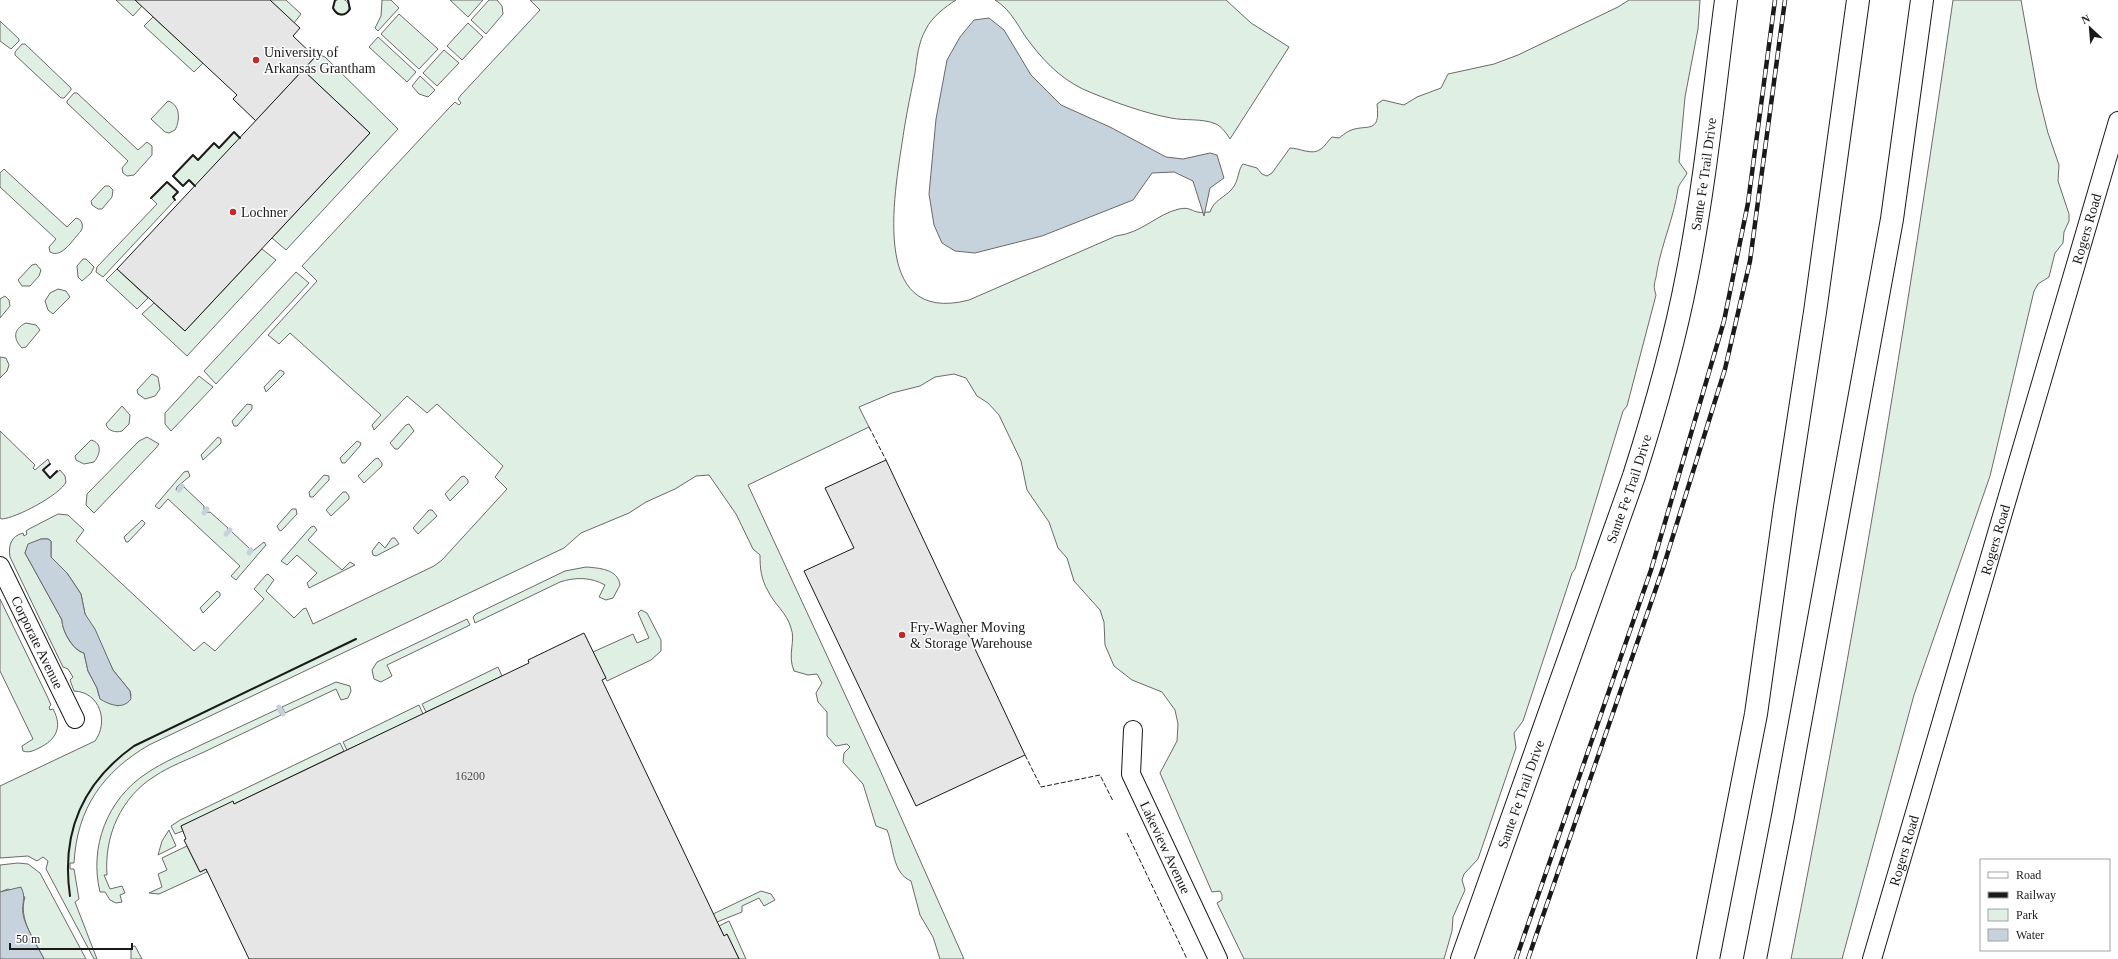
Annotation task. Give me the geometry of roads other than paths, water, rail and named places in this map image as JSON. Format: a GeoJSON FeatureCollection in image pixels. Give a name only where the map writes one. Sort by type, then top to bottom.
{"type":"FeatureCollection","features":[{"type":"Feature","properties":{"kind":"main road","name":"Sante Fe Trail Drive"},"geometry":{"type":"LineString","coordinates":[[1462,959],[1634,476],[1652,418],[1687,276],[1707,157],[1726,0]]}},
{"type":"Feature","properties":{"kind":"main road"},"geometry":{"type":"LineString","coordinates":[[1708,959],[1756,714],[1785,507],[1815,312],[1858,0]]}},
{"type":"Feature","properties":{"kind":"main road"},"geometry":{"type":"LineString","coordinates":[[1755,959],[1804,702],[1892,219],[1922,0]]}},
{"type":"Feature","properties":{"kind":"street","name":"Rogers Road"},"geometry":{"type":"LineString","coordinates":[[1872,959],[2118,121]]}},
{"type":"Feature","properties":{"kind":"street","name":"Corporate Avenue"},"geometry":{"type":"LineString","coordinates":[[0,566],[75,719]]}},
{"type":"Feature","properties":{"kind":"street","name":"Lakeview Avenue"},"geometry":{"type":"LineString","coordinates":[[1133,730],[1131,774],[1218,959]]}},
{"type":"Feature","properties":{"kind":"water"},"geometry":{"type":"Polygon","coordinates":[[[989,18],[1004,30],[1031,75],[1061,105],[1110,127],[1166,157],[1183,159],[1210,153],[1217,155],[1224,178],[1210,188],[1204,216],[1193,181],[1174,172],[1152,173],[1133,200],[1042,236],[975,253],[955,251],[942,243],[934,225],[929,194],[936,119],[947,60],[960,37],[974,20],[989,18]]]}},
{"type":"Feature","properties":{"kind":"water"},"geometry":{"type":"Polygon","coordinates":[[[41,539],[48,539],[51,541],[51,557],[67,573],[81,594],[85,614],[95,629],[113,670],[130,691],[131,699],[128,702],[120,705],[112,705],[100,699],[97,688],[88,671],[84,653],[76,648],[69,640],[62,624],[62,620],[25,553],[28,544],[41,539]]]}},
{"type":"Feature","properties":{"kind":"water"},"geometry":{"type":"Polygon","coordinates":[[[21,887],[24,895],[24,919],[44,959],[0,959],[0,892],[21,887]]]}},
{"type":"Feature","properties":{"kind":"waterway"},"geometry":{"type":"LineString","coordinates":[[179,490],[182,486]]}},
{"type":"Feature","properties":{"kind":"waterway"},"geometry":{"type":"LineString","coordinates":[[204,513],[207,509]]}},
{"type":"Feature","properties":{"kind":"waterway"},"geometry":{"type":"LineString","coordinates":[[226,534],[230,530]]}},
{"type":"Feature","properties":{"kind":"waterway"},"geometry":{"type":"LineString","coordinates":[[279,707],[283,714]]}},
{"type":"Feature","properties":{"kind":"railway"},"geometry":{"type":"LineString","coordinates":[[1516,959],[1651,570],[1724,321],[1748,203],[1775,0]]}},
{"type":"Feature","properties":{"kind":"railway"},"geometry":{"type":"LineString","coordinates":[[1528,959],[1663,568],[1725,369],[1750,261],[1785,0]]}},
{"type":"Feature","properties":{"kind":"place","name":"University of Arkansas Grantham"},"geometry":{"type":"Point","coordinates":[256,60]}},
{"type":"Feature","properties":{"kind":"place","name":"Lochner"},"geometry":{"type":"Point","coordinates":[233,212]}},
{"type":"Feature","properties":{"kind":"place","name":"Fry-Wagner Moving & Storage Warehouse"},"geometry":{"type":"Point","coordinates":[902,635]}}]}
